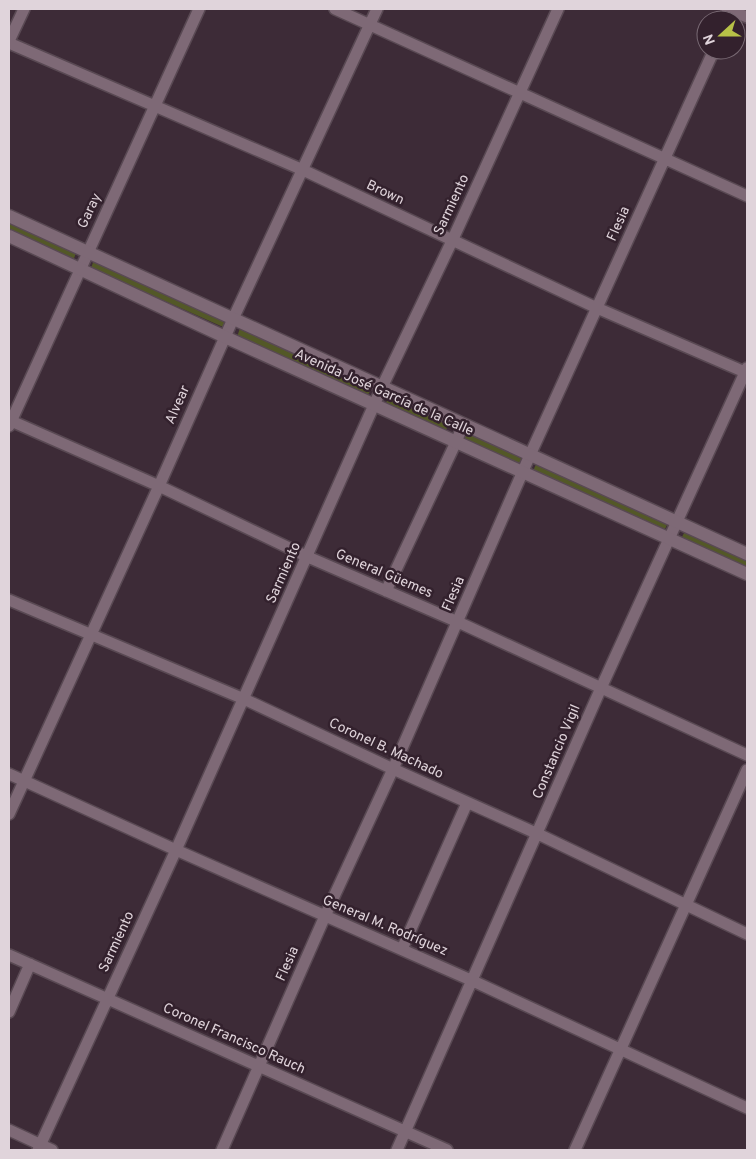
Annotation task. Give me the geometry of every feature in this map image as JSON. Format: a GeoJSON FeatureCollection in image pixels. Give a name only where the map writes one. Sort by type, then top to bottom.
{"type":"FeatureCollection","features":[{"type":"Feature","properties":{"kind":"main road","name":"Avenida José García de la Calle"},"geometry":{"type":"LineString","coordinates":[[9,216],[747,554]]}},
{"type":"Feature","properties":{"kind":"main road","name":"Avenida José García de la Calle"},"geometry":{"type":"LineString","coordinates":[[9,236],[225,337],[747,574]]}},
{"type":"Feature","properties":{"kind":"street"},"geometry":{"type":"LineString","coordinates":[[9,42],[24,9]]}},
{"type":"Feature","properties":{"kind":"street","name":"Garay"},"geometry":{"type":"LineString","coordinates":[[10,422],[199,9]]}},
{"type":"Feature","properties":{"kind":"street"},"geometry":{"type":"LineString","coordinates":[[335,9],[747,196]]}},
{"type":"Feature","properties":{"kind":"street","name":"Alvear"},"geometry":{"type":"LineString","coordinates":[[9,814],[233,319],[377,9]]}},
{"type":"Feature","properties":{"kind":"street","name":"Sarmiento"},"geometry":{"type":"LineString","coordinates":[[39,1148],[176,850],[382,387],[452,241],[558,9]]}},
{"type":"Feature","properties":{"kind":"street","name":"Brown"},"geometry":{"type":"LineString","coordinates":[[9,42],[303,170],[597,308],[747,371]]}},
{"type":"Feature","properties":{"kind":"street","name":"Flesia"},"geometry":{"type":"LineString","coordinates":[[222,1150],[325,916],[393,770],[522,472],[710,60]]}},
{"type":"Feature","properties":{"kind":"street","name":"Constancio Vigil"},"geometry":{"type":"LineString","coordinates":[[397,1150],[602,688],[747,371]]}},
{"type":"Feature","properties":{"kind":"street","name":"General Güemes"},"geometry":{"type":"LineString","coordinates":[[10,422],[159,486],[308,557],[458,622],[747,755]]}},
{"type":"Feature","properties":{"kind":"street"},"geometry":{"type":"LineString","coordinates":[[386,591],[456,442],[462,424]]}},
{"type":"Feature","properties":{"kind":"street","name":"Coronel B. Machado"},"geometry":{"type":"LineString","coordinates":[[9,600],[244,699],[393,770],[538,834],[747,934]]}},
{"type":"Feature","properties":{"kind":"street"},"geometry":{"type":"LineString","coordinates":[[575,1150],[747,770]]}},
{"type":"Feature","properties":{"kind":"street","name":"General M. Rodríguez"},"geometry":{"type":"LineString","coordinates":[[9,774],[473,981],[747,1108]]}},
{"type":"Feature","properties":{"kind":"street"},"geometry":{"type":"LineString","coordinates":[[402,949],[467,803]]}},
{"type":"Feature","properties":{"kind":"street","name":"Coronel Francisco Rauch"},"geometry":{"type":"LineString","coordinates":[[9,955],[447,1150]]}},
{"type":"Feature","properties":{"kind":"street"},"geometry":{"type":"LineString","coordinates":[[9,1012],[30,964]]}},
{"type":"Feature","properties":{"kind":"street"},"geometry":{"type":"LineString","coordinates":[[9,1130],[39,1148],[52,1150]]}},
{"type":"Feature","properties":{"kind":"green space"},"geometry":{"type":"Polygon","coordinates":[[[9,223],[76,253],[73,261],[9,232],[9,223]]]}},
{"type":"Feature","properties":{"kind":"green space"},"geometry":{"type":"Polygon","coordinates":[[[94,260],[226,319],[223,327],[91,268],[94,260]]]}},
{"type":"Feature","properties":{"kind":"green space"},"geometry":{"type":"Polygon","coordinates":[[[240,328],[372,387],[368,395],[237,337],[240,328]]]}},
{"type":"Feature","properties":{"kind":"green space"},"geometry":{"type":"Polygon","coordinates":[[[389,395],[450,422],[446,430],[386,403],[389,395]]]}},
{"type":"Feature","properties":{"kind":"green space"},"geometry":{"type":"Polygon","coordinates":[[[463,429],[524,456],[520,464],[460,437],[463,429]]]}},
{"type":"Feature","properties":{"kind":"green space"},"geometry":{"type":"Polygon","coordinates":[[[537,462],[669,521],[665,529],[533,471],[537,462]]]}},
{"type":"Feature","properties":{"kind":"green space"},"geometry":{"type":"Polygon","coordinates":[[[685,531],[747,559],[747,568],[681,539],[685,531]]]}}]}
